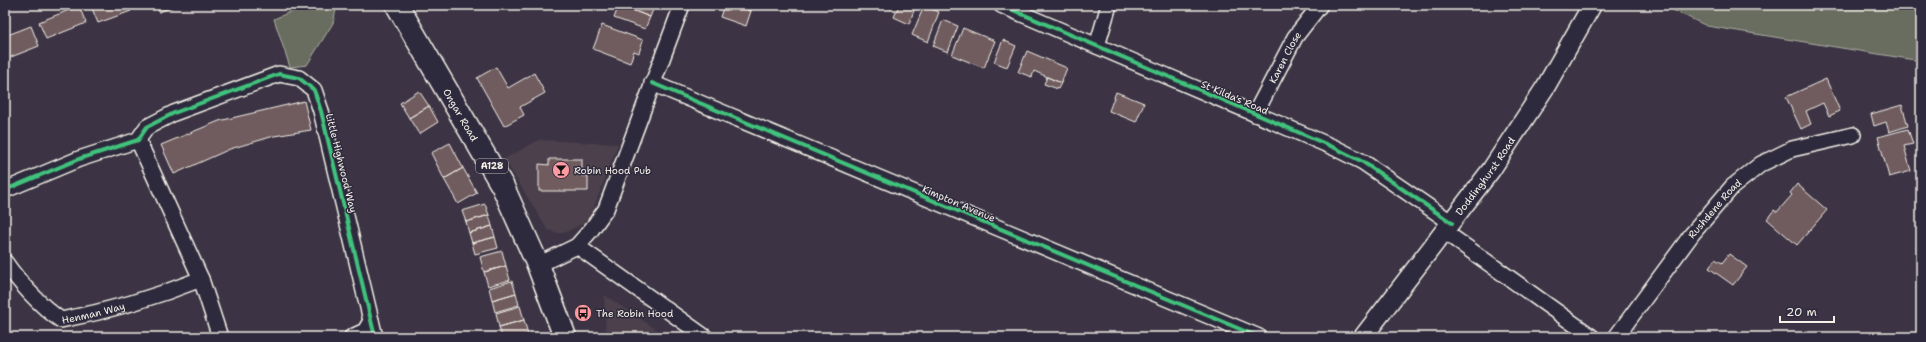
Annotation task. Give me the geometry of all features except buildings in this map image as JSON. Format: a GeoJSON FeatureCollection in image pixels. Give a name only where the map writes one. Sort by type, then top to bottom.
{"type":"FeatureCollection","features":[{"type":"Feature","properties":{"kind":"main road","name":"Ongar Road"},"geometry":{"type":"LineString","coordinates":[[397,5],[500,181],[538,265],[565,337]]}},
{"type":"Feature","properties":{"kind":"street"},"geometry":{"type":"LineString","coordinates":[[538,265],[577,246],[606,209],[682,5]]}},
{"type":"Feature","properties":{"kind":"street","name":"St Kilda's Road"},"geometry":{"type":"LineString","coordinates":[[1001,5],[1363,162],[1448,228]]}},
{"type":"Feature","properties":{"kind":"street"},"geometry":{"type":"LineString","coordinates":[[1097,46],[1109,5]]}},
{"type":"Feature","properties":{"kind":"street","name":"Karen Close"},"geometry":{"type":"LineString","coordinates":[[1254,114],[1295,37],[1320,5]]}},
{"type":"Feature","properties":{"kind":"street","name":"Doddinghurst Road"},"geometry":{"type":"LineString","coordinates":[[1363,337],[1491,170],[1546,86],[1592,5]]}},
{"type":"Feature","properties":{"kind":"street","name":"Little Highwood Way"},"geometry":{"type":"LineString","coordinates":[[138,140],[146,127],[181,111],[279,74],[299,78],[314,90],[321,111],[376,337]]}},
{"type":"Feature","properties":{"kind":"street","name":"Kimpton Avenue"},"geometry":{"type":"LineString","coordinates":[[652,83],[1259,337]]}},
{"type":"Feature","properties":{"kind":"street","name":"Rushdene Road"},"geometry":{"type":"LineString","coordinates":[[1616,337],[1692,234],[1732,187],[1761,164],[1792,149],[1853,135]]}},
{"type":"Feature","properties":{"kind":"street"},"geometry":{"type":"LineString","coordinates":[[5,190],[79,159],[138,140],[201,279],[220,337]]}},
{"type":"Feature","properties":{"kind":"street"},"geometry":{"type":"LineString","coordinates":[[1448,228],[1592,337]]}},
{"type":"Feature","properties":{"kind":"street"},"geometry":{"type":"LineString","coordinates":[[577,246],[705,337]]}},
{"type":"Feature","properties":{"kind":"street","name":"Henman Way"},"geometry":{"type":"LineString","coordinates":[[5,262],[12,273],[53,314],[61,320],[91,314],[162,295],[201,279]]}},
{"type":"Feature","properties":{"kind":"street"},"geometry":{"type":"LineString","coordinates":[[352,337],[365,331],[371,321]]}},
{"type":"Feature","properties":{"kind":"shaded area"},"geometry":{"type":"Polygon","coordinates":[[[539,140],[618,144],[591,215],[582,224],[564,233],[555,233],[547,229],[504,159],[539,140]]]}},
{"type":"Feature","properties":{"kind":"shaded area"},"geometry":{"type":"Polygon","coordinates":[[[604,295],[668,337],[606,337],[604,295]]]}},
{"type":"Feature","properties":{"kind":"green space"},"geometry":{"type":"Polygon","coordinates":[[[306,5],[337,5],[333,23],[307,65],[290,67],[274,19],[306,5]]]}},
{"type":"Feature","properties":{"kind":"green space"},"geometry":{"type":"Polygon","coordinates":[[[1662,5],[1921,5],[1921,61],[1707,26],[1662,5]]]}},
{"type":"Feature","properties":{"kind":"cycle path"},"geometry":{"type":"LineString","coordinates":[[1001,5],[1335,148],[1363,162],[1452,223]]}},
{"type":"Feature","properties":{"kind":"cycle path"},"geometry":{"type":"LineString","coordinates":[[5,190],[79,159],[138,140],[147,127],[174,113],[279,74],[299,78],[314,90],[321,111],[375,337]]}},
{"type":"Feature","properties":{"kind":"cycle path"},"geometry":{"type":"LineString","coordinates":[[652,83],[1259,337]]}},
{"type":"Feature","properties":{"kind":"place","name":"Robin Hood Pub"},"geometry":{"type":"Point","coordinates":[561,170]}},
{"type":"Feature","properties":{"kind":"place","name":"The Robin Hood"},"geometry":{"type":"Point","coordinates":[583,313]}}]}
